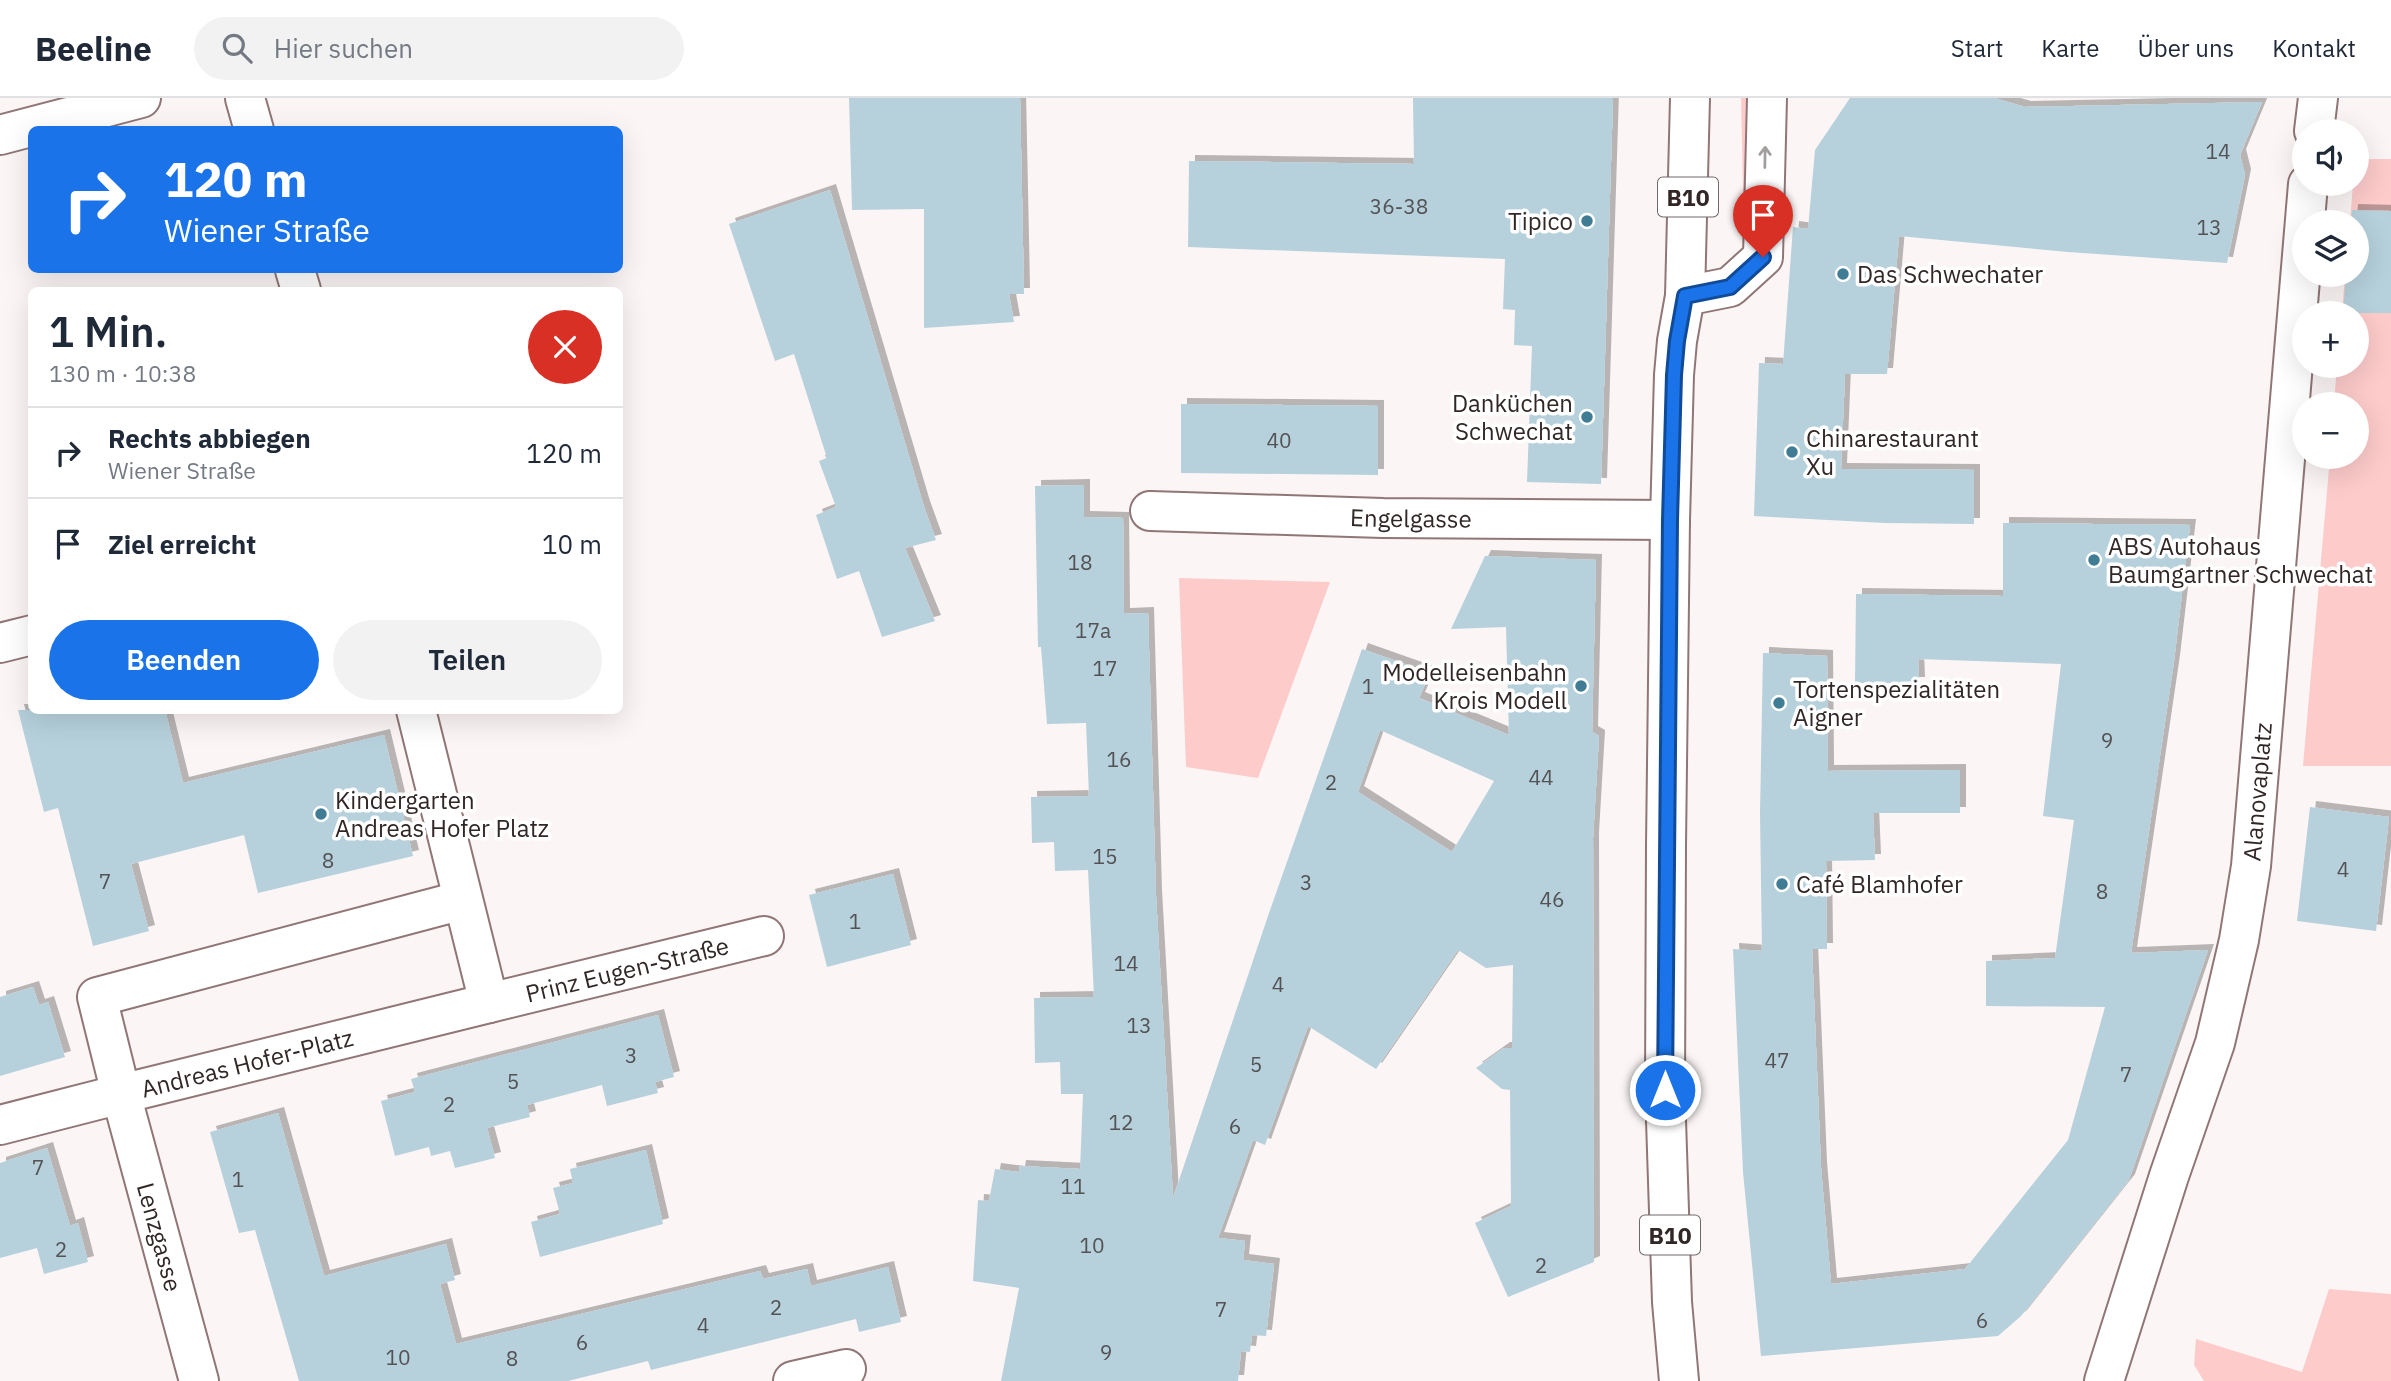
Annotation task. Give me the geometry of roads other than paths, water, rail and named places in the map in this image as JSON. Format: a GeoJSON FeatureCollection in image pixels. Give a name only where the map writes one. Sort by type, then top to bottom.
{"type":"FeatureCollection","features":[{"type":"Feature","properties":{"kind":"street"},"geometry":{"type":"LineString","coordinates":[[34,126],[141,98]]}},
{"type":"Feature","properties":{"kind":"street"},"geometry":{"type":"LineString","coordinates":[[245,98],[253,126]]}},
{"type":"Feature","properties":{"kind":"street","name":"B10"},"geometry":{"type":"LineString","coordinates":[[1679,1381],[1672,1302],[1665,1090],[1670,520],[1674,375],[1685,296],[1690,98]]}},
{"type":"Feature","properties":{"kind":"street"},"geometry":{"type":"LineString","coordinates":[[1685,296],[1730,287],[1763,257],[1767,98]]}},
{"type":"Feature","properties":{"kind":"street"},"geometry":{"type":"LineString","coordinates":[[2315,119],[2318,98]]}},
{"type":"Feature","properties":{"kind":"street"},"geometry":{"type":"LineString","coordinates":[[0,135],[28,128]]}},
{"type":"Feature","properties":{"kind":"street","name":"Alanovaplatz"},"geometry":{"type":"LineString","coordinates":[[2104,1381],[2169,1176],[2215,1043],[2245,903],[2251,866],[2307,196]]}},
{"type":"Feature","properties":{"kind":"street","name":"Engelgasse"},"geometry":{"type":"LineString","coordinates":[[1150,511],[1383,518],[1670,520]]}},
{"type":"Feature","properties":{"kind":"street"},"geometry":{"type":"LineString","coordinates":[[0,643],[28,636]]}},
{"type":"Feature","properties":{"kind":"street"},"geometry":{"type":"LineString","coordinates":[[417,714],[489,1003]]}},
{"type":"Feature","properties":{"kind":"street","name":"Andreas Hofer-Platz"},"geometry":{"type":"LineString","coordinates":[[463,900],[97,997],[121,1094],[489,1003]]}},
{"type":"Feature","properties":{"kind":"street","name":"Prinz Eugen-Straße"},"geometry":{"type":"LineString","coordinates":[[489,1003],[764,936]]}},
{"type":"Feature","properties":{"kind":"street"},"geometry":{"type":"LineString","coordinates":[[0,1125],[121,1094]]}},
{"type":"Feature","properties":{"kind":"street","name":"Lenzgasse"},"geometry":{"type":"LineString","coordinates":[[121,1094],[199,1381]]}},
{"type":"Feature","properties":{"kind":"street"},"geometry":{"type":"LineString","coordinates":[[793,1381],[846,1369]]}},
{"type":"Feature","properties":{"kind":"place","name":"Tipico"},"geometry":{"type":"Point","coordinates":[1587,221]}},
{"type":"Feature","properties":{"kind":"place","name":"Das Schwechater"},"geometry":{"type":"Point","coordinates":[1843,274]}},
{"type":"Feature","properties":{"kind":"place","name":"Danküchen Schwechat"},"geometry":{"type":"Point","coordinates":[1587,417]}},
{"type":"Feature","properties":{"kind":"place","name":"Chinarestaurant Xu"},"geometry":{"type":"Point","coordinates":[1792,452]}},
{"type":"Feature","properties":{"kind":"place","name":"ABS Autohaus Baumgartner Schwechat"},"geometry":{"type":"Point","coordinates":[2094,560]}},
{"type":"Feature","properties":{"kind":"place","name":"Modelleisenbahn Krois Modell"},"geometry":{"type":"Point","coordinates":[1581,686]}},
{"type":"Feature","properties":{"kind":"place","name":"Tortenspezialitäten Aigner"},"geometry":{"type":"Point","coordinates":[1779,703]}},
{"type":"Feature","properties":{"kind":"place","name":"Kindergarten Andreas Hofer Platz"},"geometry":{"type":"Point","coordinates":[321,814]}},
{"type":"Feature","properties":{"kind":"place","name":"Café Blamhofer"},"geometry":{"type":"Point","coordinates":[1782,884]}}]}
